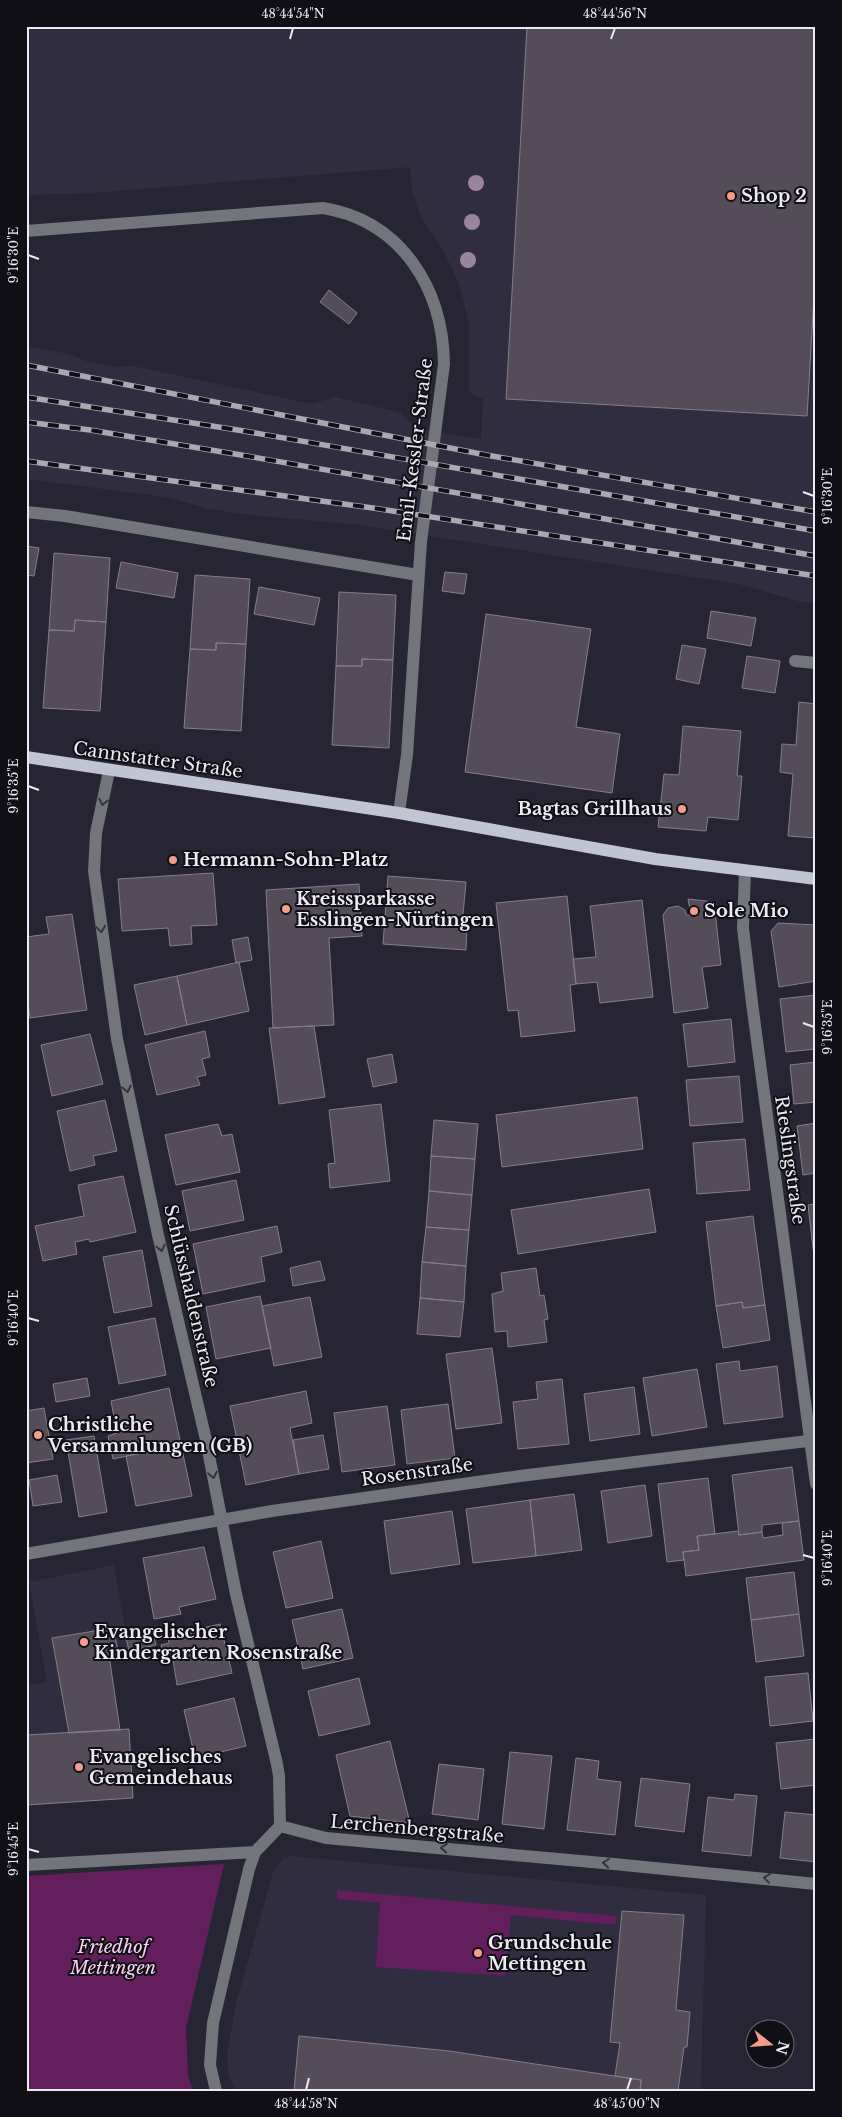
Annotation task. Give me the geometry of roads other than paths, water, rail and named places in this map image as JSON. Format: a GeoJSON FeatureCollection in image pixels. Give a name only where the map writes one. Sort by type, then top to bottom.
{"type":"FeatureCollection","features":[{"type":"Feature","properties":{"kind":"main road","name":"Cannstatter Straße"},"geometry":{"type":"LineString","coordinates":[[26,757],[109,771],[399,813],[622,853],[745,871],[816,879]]}},
{"type":"Feature","properties":{"kind":"street","name":"Emil-Kessler-Straße"},"geometry":{"type":"LineString","coordinates":[[26,231],[323,208],[361,219],[386,235],[408,256],[428,286],[434,302],[444,350],[441,400],[418,575],[407,755],[399,813]]}},
{"type":"Feature","properties":{"kind":"street"},"geometry":{"type":"LineString","coordinates":[[26,512],[65,516],[418,575]]}},
{"type":"Feature","properties":{"kind":"street"},"geometry":{"type":"LineString","coordinates":[[796,661],[816,663]]}},
{"type":"Feature","properties":{"kind":"street","name":"Schlüsshaldenstraße"},"geometry":{"type":"LineString","coordinates":[[109,771],[96,833],[94,870],[112,1012],[158,1235],[222,1518],[236,1594],[277,1764],[280,1826]]}},
{"type":"Feature","properties":{"kind":"street","name":"Rieslingstraße"},"geometry":{"type":"LineString","coordinates":[[745,871],[743,919],[750,994],[813,1440],[816,1484]]}},
{"type":"Feature","properties":{"kind":"street","name":"Rosenstraße"},"geometry":{"type":"LineString","coordinates":[[26,1554],[222,1518],[520,1476],[813,1440]]}},
{"type":"Feature","properties":{"kind":"street"},"geometry":{"type":"LineString","coordinates":[[216,2091],[210,2065],[213,2023],[249,1869],[255,1852],[280,1826]]}},
{"type":"Feature","properties":{"kind":"street","name":"Lerchenbergstraße"},"geometry":{"type":"LineString","coordinates":[[280,1826],[326,1838],[816,1884]]}},
{"type":"Feature","properties":{"kind":"street"},"geometry":{"type":"LineString","coordinates":[[26,1865],[255,1852]]}},
{"type":"Feature","properties":{"kind":"railway"},"geometry":{"type":"LineString","coordinates":[[26,365],[486,455],[816,512]]}},
{"type":"Feature","properties":{"kind":"railway"},"geometry":{"type":"LineString","coordinates":[[26,397],[244,431],[816,531]]}},
{"type":"Feature","properties":{"kind":"railway"},"geometry":{"type":"LineString","coordinates":[[26,422],[90,430],[247,456],[816,556]]}},
{"type":"Feature","properties":{"kind":"railway"},"geometry":{"type":"LineString","coordinates":[[26,461],[373,508],[816,576]]}},
{"type":"Feature","properties":{"kind":"place","name":"Shop 2"},"geometry":{"type":"Point","coordinates":[731,196]}},
{"type":"Feature","properties":{"kind":"place","name":"Bagtas Grillhaus"},"geometry":{"type":"Point","coordinates":[682,809]}},
{"type":"Feature","properties":{"kind":"place","name":"Hermann-Sohn-Platz"},"geometry":{"type":"Point","coordinates":[173,860]}},
{"type":"Feature","properties":{"kind":"place","name":"Kreissparkasse Esslingen-Nürtingen"},"geometry":{"type":"Point","coordinates":[286,909]}},
{"type":"Feature","properties":{"kind":"place","name":"Sole Mio"},"geometry":{"type":"Point","coordinates":[694,911]}},
{"type":"Feature","properties":{"kind":"place","name":"Christliche Versammlungen (GB)"},"geometry":{"type":"Point","coordinates":[38,1435]}},
{"type":"Feature","properties":{"kind":"place","name":"Evangelischer Kindergarten Rosenstraße"},"geometry":{"type":"Point","coordinates":[84,1642]}},
{"type":"Feature","properties":{"kind":"place","name":"Evangelisches Gemeindehaus"},"geometry":{"type":"Point","coordinates":[79,1767]}},
{"type":"Feature","properties":{"kind":"place","name":"Grundschule Mettingen"},"geometry":{"type":"Point","coordinates":[478,1953]}},
{"type":"Feature","properties":{"kind":"park label","name":"Friedhof Mettingen"},"geometry":{"type":"Point","coordinates":[113,1957]}}]}
